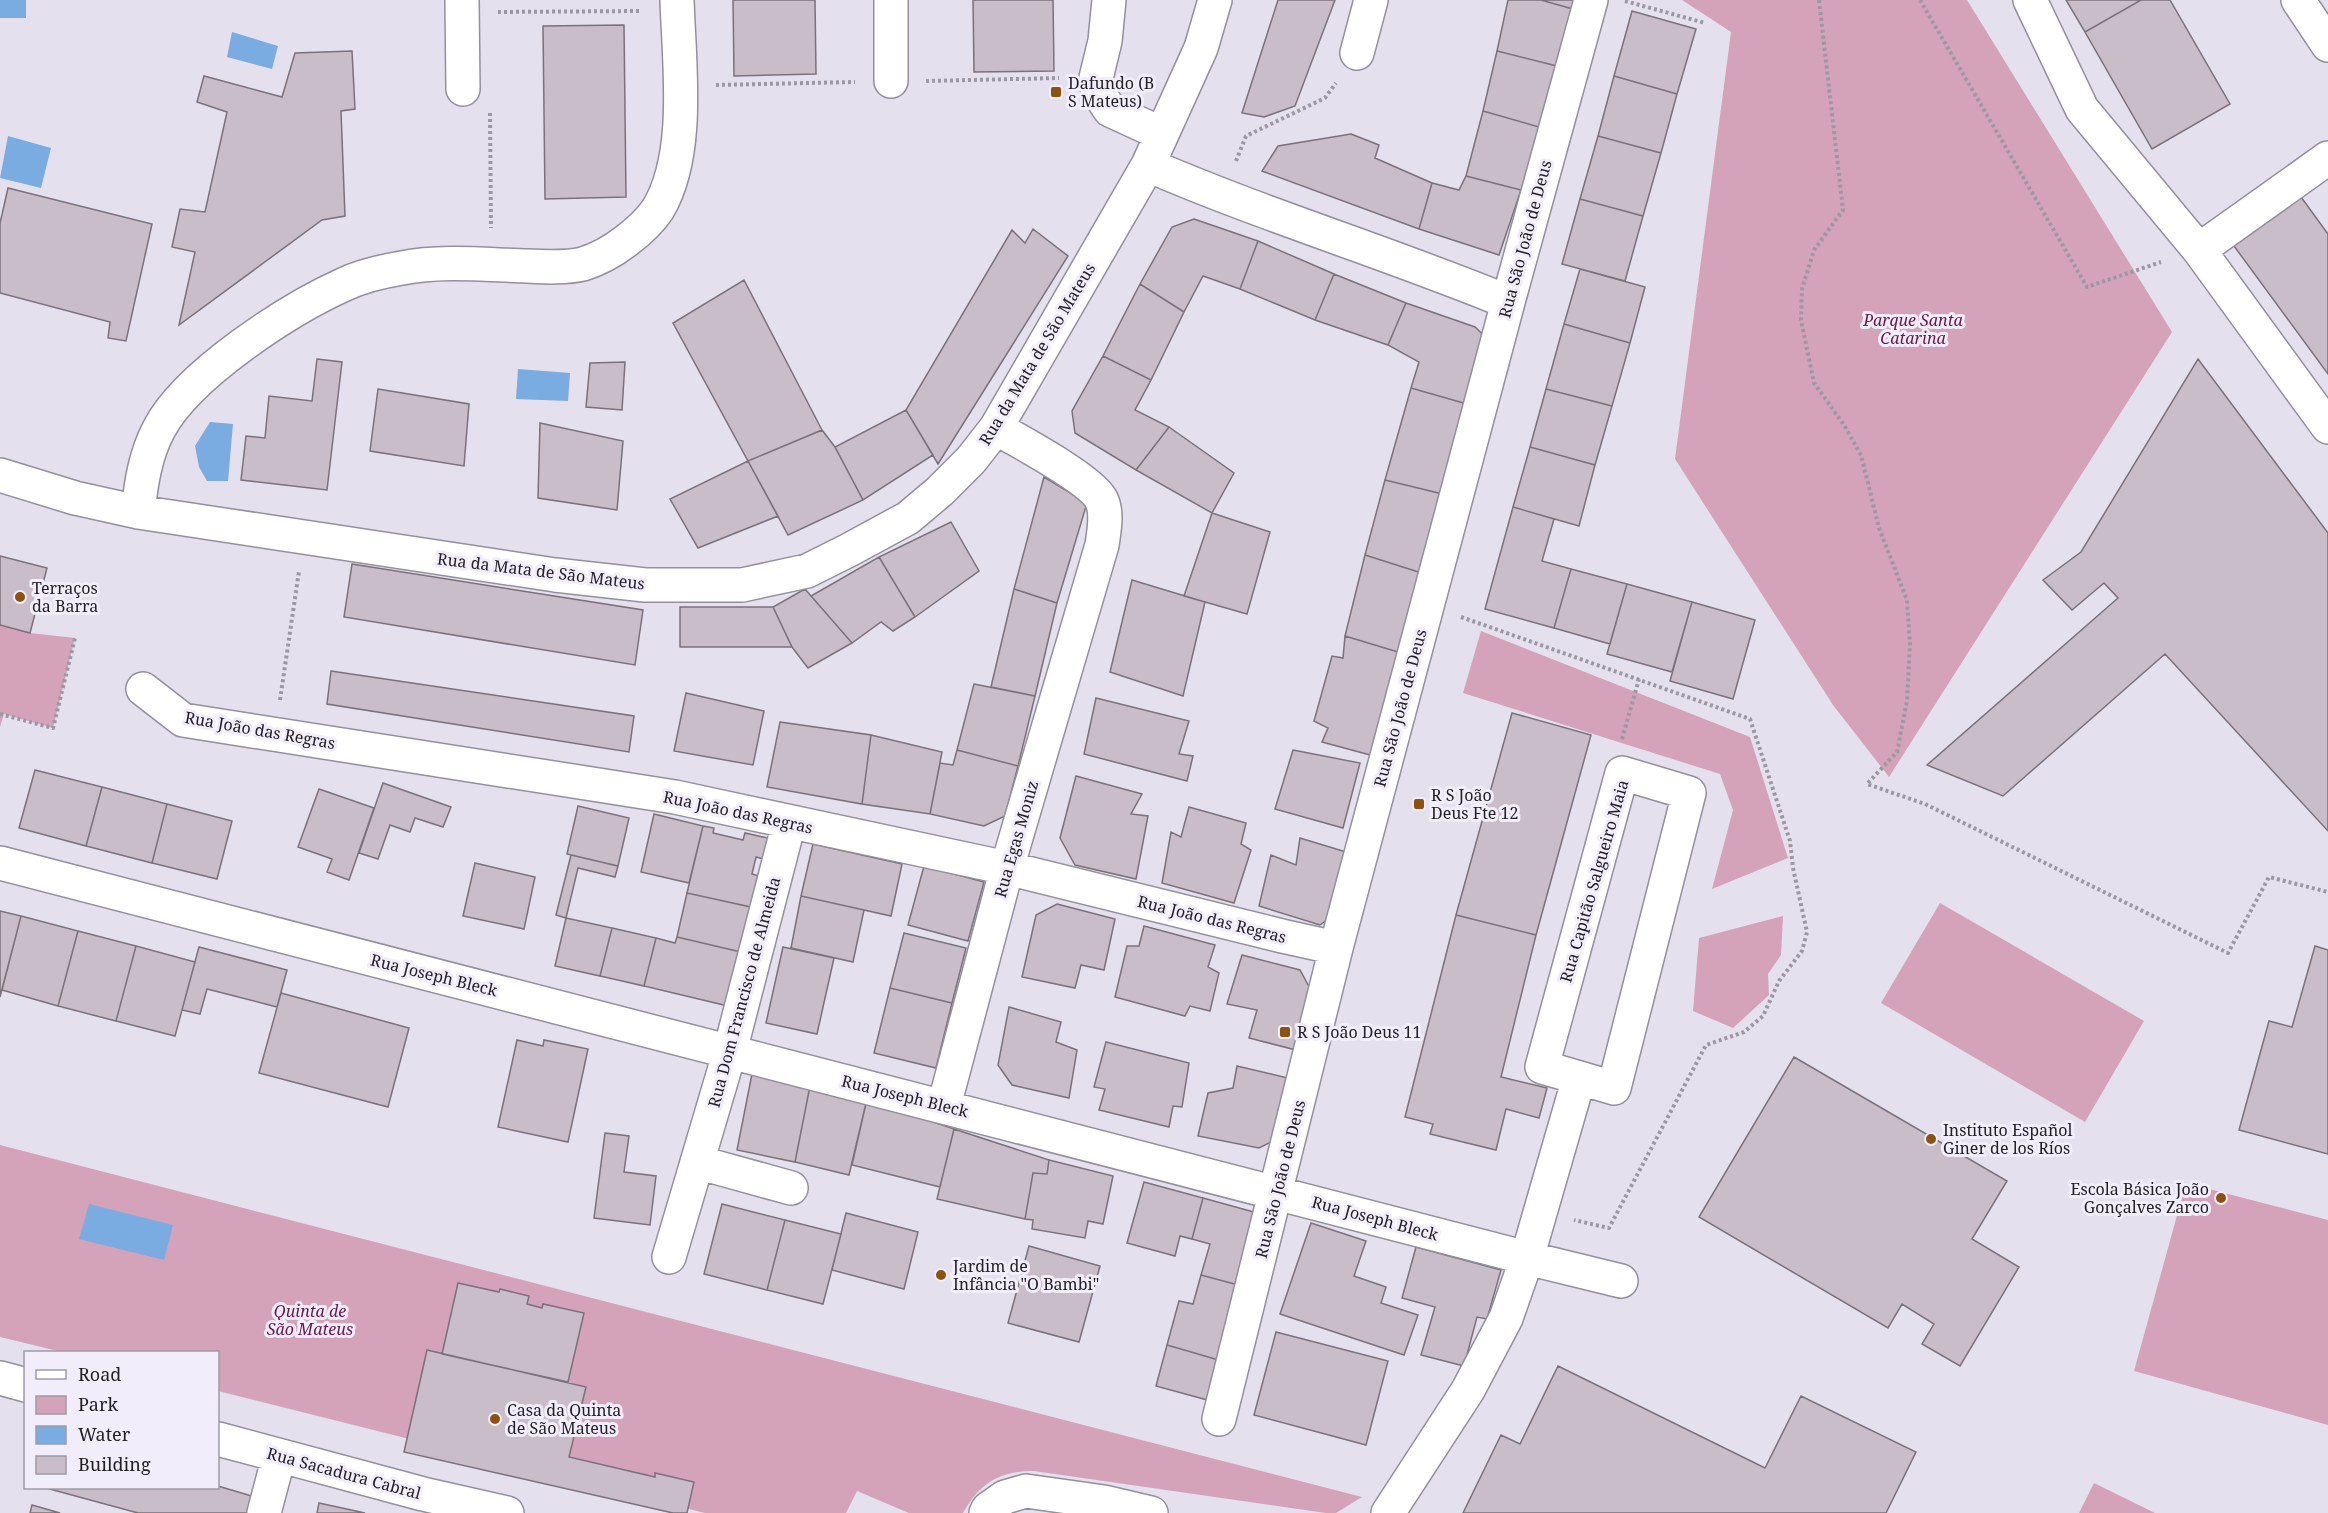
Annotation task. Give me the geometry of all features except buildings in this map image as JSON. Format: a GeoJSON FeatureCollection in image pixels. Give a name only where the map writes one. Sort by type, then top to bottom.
{"type":"FeatureCollection","features":[{"type":"Feature","properties":{"kind":"street"},"geometry":{"type":"LineString","coordinates":[[891,0],[891,81]]}},
{"type":"Feature","properties":{"kind":"street"},"geometry":{"type":"LineString","coordinates":[[1109,0],[1105,40],[1096,78],[1098,92],[1110,110],[1162,134]]}},
{"type":"Feature","properties":{"kind":"street","name":"Rua da Mata de São Mateus"},"geometry":{"type":"LineString","coordinates":[[0,475],[75,498],[138,512],[555,575],[645,585],[742,585],[807,571],[908,518],[971,460],[996,428],[1148,165],[1201,48],[1215,0]]}},
{"type":"Feature","properties":{"kind":"street"},"geometry":{"type":"LineString","coordinates":[[1357,53],[1371,0]]}},
{"type":"Feature","properties":{"kind":"street","name":"Rua São João de Deus"},"geometry":{"type":"LineString","coordinates":[[1219,1419],[1277,1193],[1336,948],[1508,302],[1592,0]]}},
{"type":"Feature","properties":{"kind":"street"},"geometry":{"type":"LineString","coordinates":[[2030,0],[2082,109],[2199,250],[2328,427]]}},
{"type":"Feature","properties":{"kind":"street"},"geometry":{"type":"LineString","coordinates":[[2298,0],[2328,45]]}},
{"type":"Feature","properties":{"kind":"street"},"geometry":{"type":"LineString","coordinates":[[462,6],[477,96]]}},
{"type":"Feature","properties":{"kind":"street"},"geometry":{"type":"LineString","coordinates":[[138,512],[141,477],[158,430],[179,399],[211,370],[302,306],[348,283],[401,268],[428,264],[547,267],[581,264],[610,254],[638,232],[657,211],[674,172],[680,144],[678,6]]}},
{"type":"Feature","properties":{"kind":"street"},"geometry":{"type":"LineString","coordinates":[[2199,250],[2328,158]]}},
{"type":"Feature","properties":{"kind":"street"},"geometry":{"type":"LineString","coordinates":[[1148,165],[1222,197],[1455,280],[1508,302]]}},
{"type":"Feature","properties":{"kind":"street","name":"Rua Egas Moniz"},"geometry":{"type":"LineString","coordinates":[[944,1106],[1007,868],[1102,545],[1105,520],[1101,500],[1087,484],[996,428]]}},
{"type":"Feature","properties":{"kind":"street","name":"Rua João das Regras"},"geometry":{"type":"LineString","coordinates":[[143,689],[183,720],[675,797],[1007,868],[1336,948]]}},
{"type":"Feature","properties":{"kind":"street","name":"Rua Capitão Salgueiro Maia"},"geometry":{"type":"LineString","coordinates":[[1622,773],[1689,793],[1614,1088],[1579,1078],[1542,1067],[1622,773]]}},
{"type":"Feature","properties":{"kind":"street","name":"Rua Dom Francisco de Almeida"},"geometry":{"type":"LineString","coordinates":[[669,1257],[730,1051],[789,823]]}},
{"type":"Feature","properties":{"kind":"street","name":"Rua Joseph Bleck"},"geometry":{"type":"LineString","coordinates":[[0,863],[1621,1281]]}},
{"type":"Feature","properties":{"kind":"street"},"geometry":{"type":"LineString","coordinates":[[1388,1513],[1468,1390],[1506,1318],[1527,1258],[1579,1078]]}},
{"type":"Feature","properties":{"kind":"street"},"geometry":{"type":"LineString","coordinates":[[697,1162],[791,1188]]}},
{"type":"Feature","properties":{"kind":"street"},"geometry":{"type":"LineString","coordinates":[[0,1378],[24,1384]]}},
{"type":"Feature","properties":{"kind":"street","name":"Rua Sacadura Cabral"},"geometry":{"type":"LineString","coordinates":[[219,1439],[423,1494],[507,1513]]}},
{"type":"Feature","properties":{"kind":"street"},"geometry":{"type":"LineString","coordinates":[[264,1513],[279,1456]]}},
{"type":"Feature","properties":{"kind":"street"},"geometry":{"type":"LineString","coordinates":[[986,1513],[1005,1497],[1026,1491],[1104,1502],[1152,1513]]}},
{"type":"Feature","properties":{"kind":"path"},"geometry":{"type":"LineString","coordinates":[[1622,0],[1706,23]]}},
{"type":"Feature","properties":{"kind":"path"},"geometry":{"type":"LineString","coordinates":[[1818,0],[1843,210],[1814,250],[1802,289],[1801,320],[1814,383],[1844,425],[1861,456],[1879,528],[1907,600],[1910,645],[1907,701],[1897,753],[1867,784],[1925,804],[2228,953],[2269,877],[2328,892]]}},
{"type":"Feature","properties":{"kind":"path"},"geometry":{"type":"LineString","coordinates":[[1920,0],[2086,287],[2199,250]]}},
{"type":"Feature","properties":{"kind":"path"},"geometry":{"type":"LineString","coordinates":[[462,6],[678,6]]}},
{"type":"Feature","properties":{"kind":"path"},"geometry":{"type":"LineString","coordinates":[[477,96],[492,266]]}},
{"type":"Feature","properties":{"kind":"path"},"geometry":{"type":"LineString","coordinates":[[1246,136],[1325,98]]}},
{"type":"Feature","properties":{"kind":"path"},"geometry":{"type":"LineString","coordinates":[[275,733],[304,538]]}},
{"type":"Feature","properties":{"kind":"path"},"geometry":{"type":"LineString","coordinates":[[0,714],[53,728],[75,638]]}},
{"type":"Feature","properties":{"kind":"path"},"geometry":{"type":"LineString","coordinates":[[1622,773],[1622,736],[1639,679]]}},
{"type":"Feature","properties":{"kind":"green space","name":"Parque Santa Catarina"},"geometry":{"type":"Polygon","coordinates":[[[1682,0],[1967,0],[2172,332],[1889,777],[1833,705],[1675,459],[1731,32],[1682,0]]]}},
{"type":"Feature","properties":{"kind":"green space"},"geometry":{"type":"Polygon","coordinates":[[[0,625],[30,633],[75,638],[53,728],[4,714],[0,727],[0,625]]]}},
{"type":"Feature","properties":{"kind":"green space"},"geometry":{"type":"Polygon","coordinates":[[[1481,631],[1750,737],[1788,858],[1712,889],[1733,810],[1720,774],[1463,693],[1481,631]]]}},
{"type":"Feature","properties":{"kind":"green space"},"geometry":{"type":"Polygon","coordinates":[[[1940,903],[2144,1021],[2085,1122],[1881,1003],[1940,903]]]}},
{"type":"Feature","properties":{"kind":"green space"},"geometry":{"type":"Polygon","coordinates":[[[1783,916],[1781,955],[1768,974],[1769,995],[1733,1028],[1693,1011],[1699,938],[1783,916]]]}},
{"type":"Feature","properties":{"kind":"green space","name":"Quinta de São Mateus"},"geometry":{"type":"Polygon","coordinates":[[[0,1145],[1362,1497],[1336,1513],[1326,1513],[1034,1471],[1011,1473],[992,1481],[976,1494],[963,1513],[909,1513],[857,1491],[846,1513],[705,1513],[219,1391],[219,1351],[58,1351],[0,1337],[0,1145]]]}},
{"type":"Feature","properties":{"kind":"green space"},"geometry":{"type":"Polygon","coordinates":[[[2186,1183],[2328,1220],[2328,1425],[2134,1371],[2186,1183]]]}},
{"type":"Feature","properties":{"kind":"green space"},"geometry":{"type":"Polygon","coordinates":[[[2094,1483],[2155,1513],[2079,1513],[2094,1483]]]}},
{"type":"Feature","properties":{"kind":"water"},"geometry":{"type":"Polygon","coordinates":[[[0,0],[26,0],[26,18],[0,18],[0,0]]]}},
{"type":"Feature","properties":{"kind":"water"},"geometry":{"type":"Polygon","coordinates":[[[232,32],[278,46],[272,69],[227,57],[232,32]]]}},
{"type":"Feature","properties":{"kind":"water"},"geometry":{"type":"Polygon","coordinates":[[[8,136],[51,148],[41,188],[0,178],[8,136]]]}},
{"type":"Feature","properties":{"kind":"water"},"geometry":{"type":"Polygon","coordinates":[[[518,369],[570,373],[568,401],[516,399],[518,369]]]}},
{"type":"Feature","properties":{"kind":"water"},"geometry":{"type":"Polygon","coordinates":[[[210,422],[233,424],[228,481],[207,481],[199,467],[195,446],[210,422]]]}},
{"type":"Feature","properties":{"kind":"water"},"geometry":{"type":"Polygon","coordinates":[[[89,1204],[173,1225],[164,1260],[79,1239],[89,1204]]]}},
{"type":"Feature","properties":{"kind":"place","name":"Dafundo (B S Mateus)"},"geometry":{"type":"Point","coordinates":[1056,92]}},
{"type":"Feature","properties":{"kind":"place","name":"Terraços da Barra"},"geometry":{"type":"Point","coordinates":[20,597]}},
{"type":"Feature","properties":{"kind":"place","name":"R S João Deus Fte 12"},"geometry":{"type":"Point","coordinates":[1419,804]}},
{"type":"Feature","properties":{"kind":"place","name":"R S João Deus 11"},"geometry":{"type":"Point","coordinates":[1285,1032]}},
{"type":"Feature","properties":{"kind":"place","name":"Instituto Español Giner de los Ríos"},"geometry":{"type":"Point","coordinates":[1931,1139]}},
{"type":"Feature","properties":{"kind":"place","name":"Escola Básica João Gonçalves Zarco"},"geometry":{"type":"Point","coordinates":[2221,1198]}},
{"type":"Feature","properties":{"kind":"place","name":"Jardim de Infância \"O Bambi\""},"geometry":{"type":"Point","coordinates":[941,1275]}},
{"type":"Feature","properties":{"kind":"place","name":"Casa da Quinta de São Mateus"},"geometry":{"type":"Point","coordinates":[495,1419]}}]}
